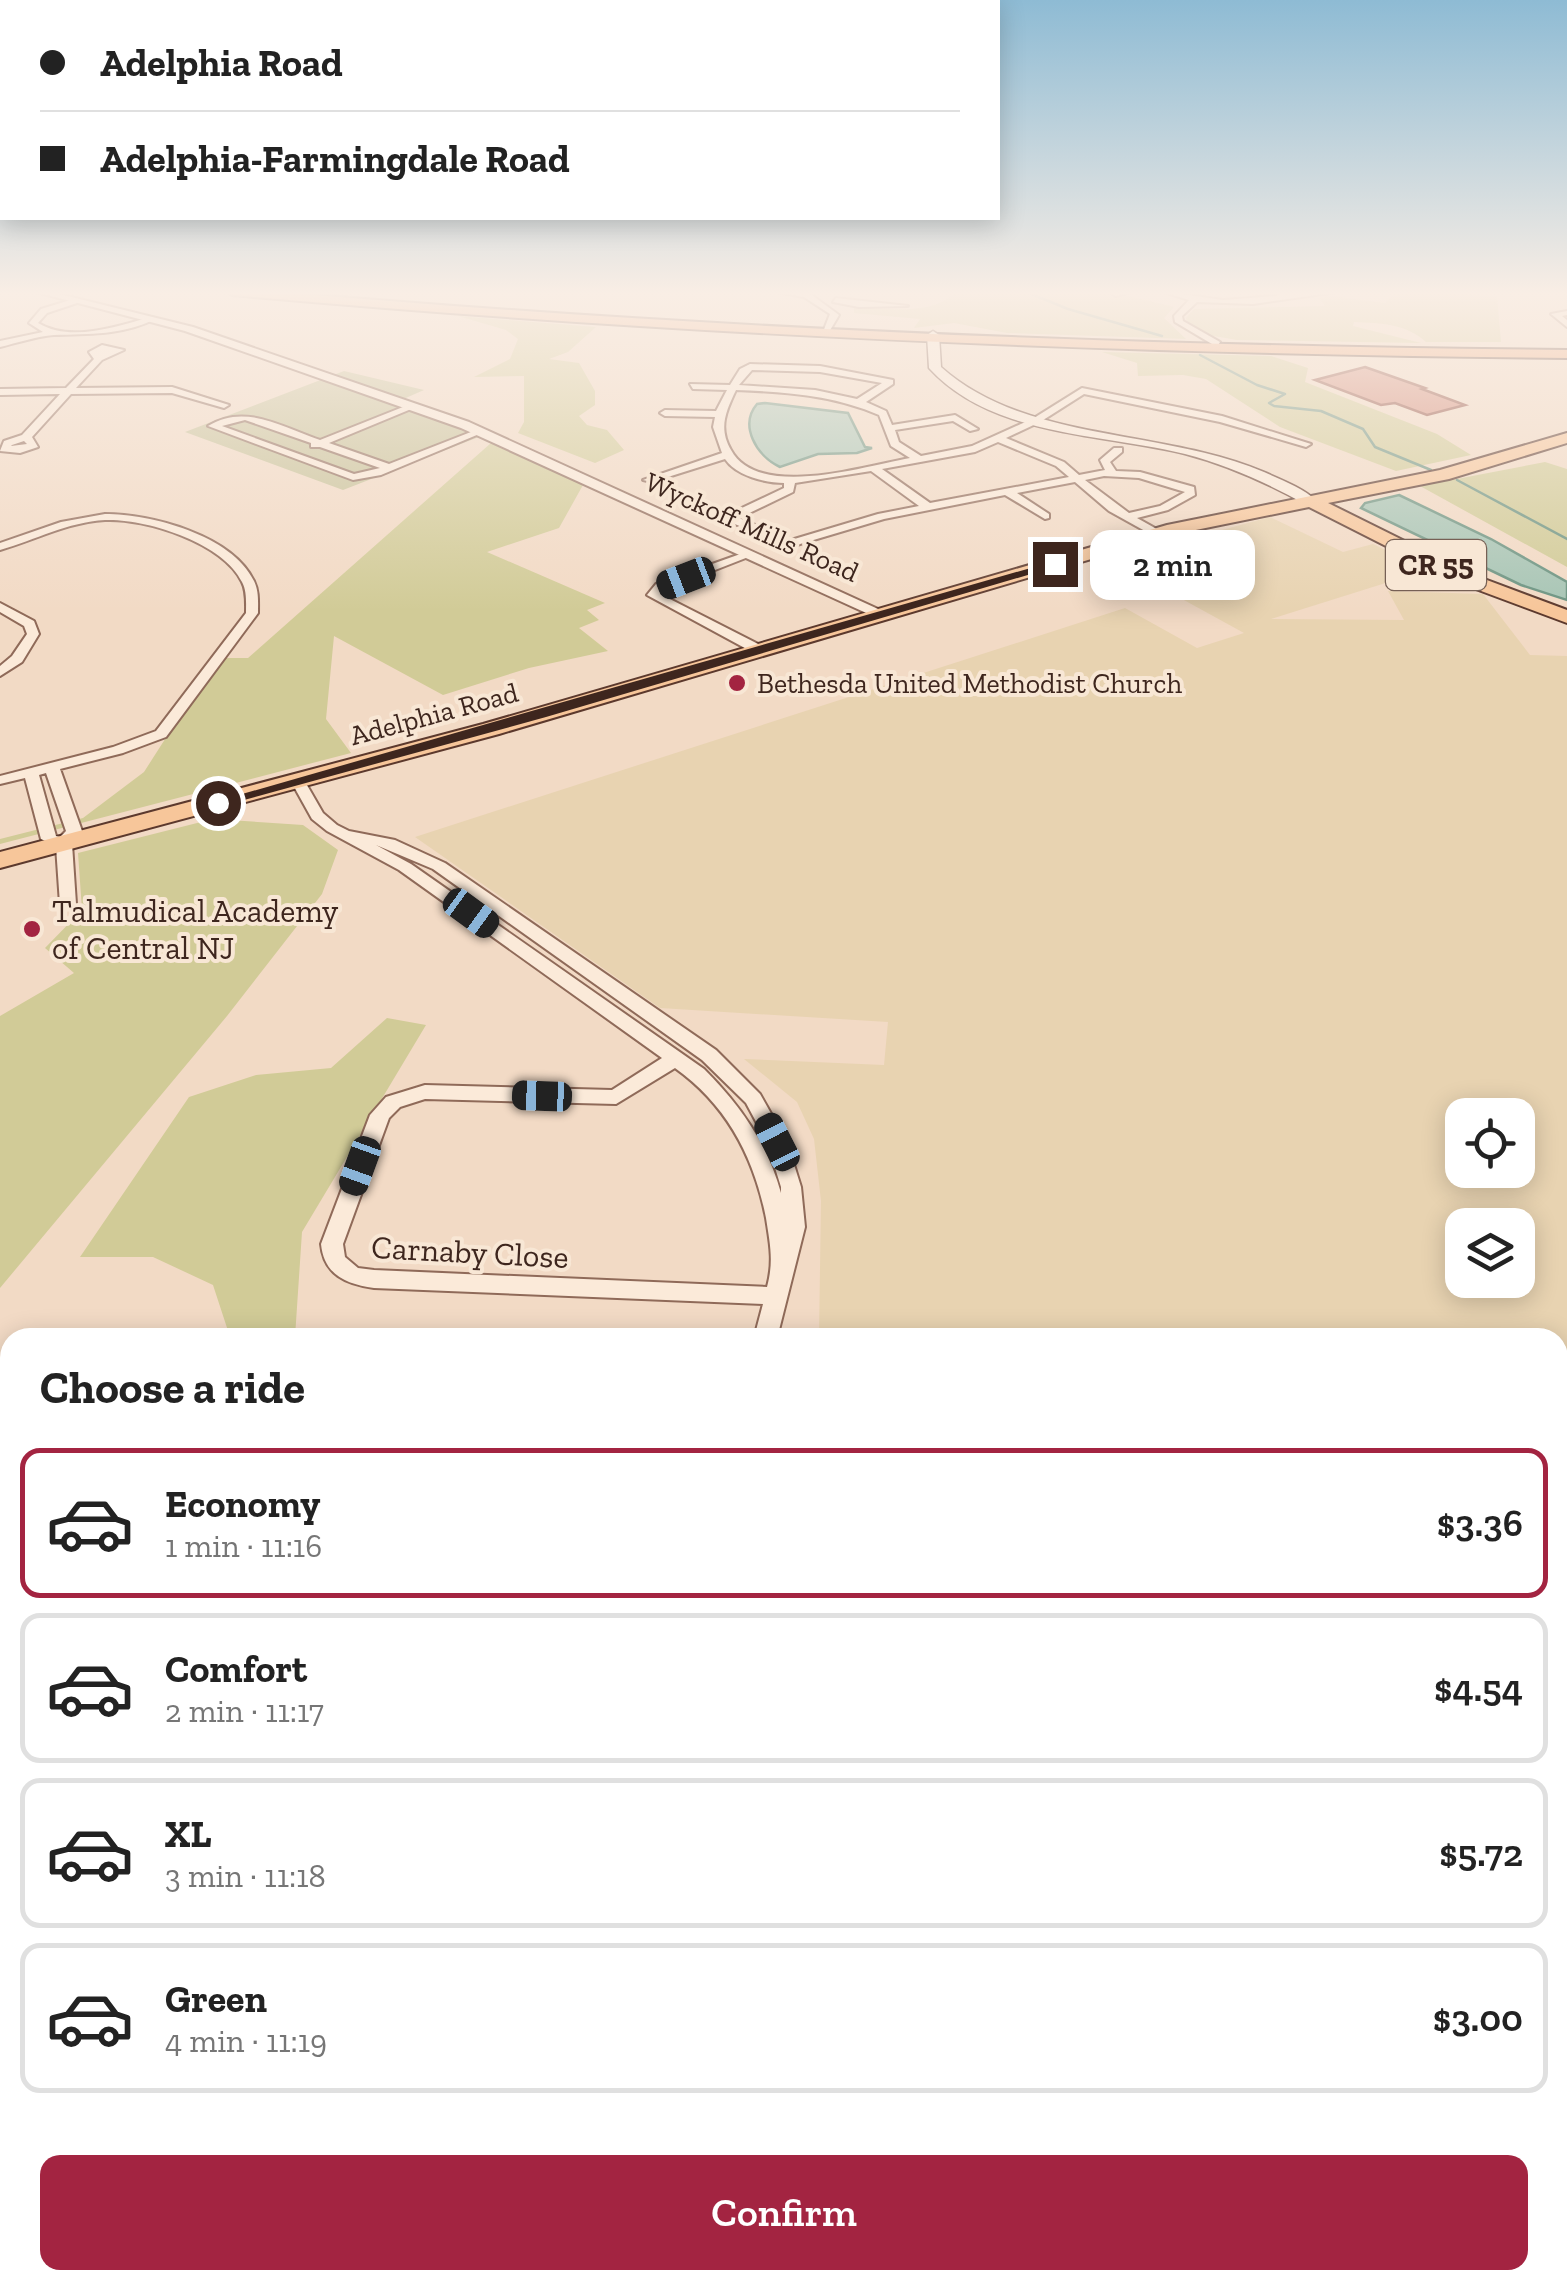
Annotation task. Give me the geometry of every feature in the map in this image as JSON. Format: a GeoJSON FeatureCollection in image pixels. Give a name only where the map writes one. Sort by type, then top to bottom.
{"type":"FeatureCollection","features":[{"type":"Feature","properties":{"kind":"main road"},"geometry":{"type":"LineString","coordinates":[[977,398],[1041,418],[1227,455],[1317,500]]}},
{"type":"Feature","properties":{"kind":"main road","name":"Adelphia Road"},"geometry":{"type":"LineString","coordinates":[[0,860],[298,782],[1166,531],[1474,468],[1567,438]]}},
{"type":"Feature","properties":{"kind":"main road","name":"CR 55"},"geometry":{"type":"LineString","coordinates":[[1317,500],[1476,574],[1567,608]]}},
{"type":"Feature","properties":{"kind":"main road","name":"CR 55"},"geometry":{"type":"LineString","coordinates":[[1317,500],[1464,578],[1567,618]]}},
{"type":"Feature","properties":{"kind":"street"},"geometry":{"type":"LineString","coordinates":[[26,437],[63,398]]}},
{"type":"Feature","properties":{"kind":"street"},"geometry":{"type":"LineString","coordinates":[[199,398],[224,405]]}},
{"type":"Feature","properties":{"kind":"street","name":"Wyckoff Mills Road"},"geometry":{"type":"LineString","coordinates":[[383,398],[480,432],[881,614]]}},
{"type":"Feature","properties":{"kind":"street"},"geometry":{"type":"LineString","coordinates":[[728,398],[718,426],[734,465],[753,476],[790,481],[1023,448]]}},
{"type":"Feature","properties":{"kind":"street"},"geometry":{"type":"LineString","coordinates":[[830,398],[858,403],[883,414],[894,444],[925,463],[1000,439],[1041,418],[1068,398]]}},
{"type":"Feature","properties":{"kind":"street"},"geometry":{"type":"LineString","coordinates":[[858,403],[866,398]]}},
{"type":"Feature","properties":{"kind":"street"},"geometry":{"type":"LineString","coordinates":[[1124,398],[1222,418],[1306,444]]}},
{"type":"Feature","properties":{"kind":"street"},"geometry":{"type":"LineString","coordinates":[[288,454],[411,408]]}},
{"type":"Feature","properties":{"kind":"street"},"geometry":{"type":"LineString","coordinates":[[666,413],[720,414]]}},
{"type":"Feature","properties":{"kind":"street"},"geometry":{"type":"LineString","coordinates":[[390,468],[246,417],[213,426],[353,477],[390,468],[480,432]]}},
{"type":"Feature","properties":{"kind":"street"},"geometry":{"type":"LineString","coordinates":[[890,428],[955,418],[974,430]]}},
{"type":"Feature","properties":{"kind":"street"},"geometry":{"type":"LineString","coordinates":[[1000,439],[1060,464],[1127,517],[1166,531]]}},
{"type":"Feature","properties":{"kind":"street"},"geometry":{"type":"LineString","coordinates":[[1112,472],[1104,462],[1118,450]]}},
{"type":"Feature","properties":{"kind":"street"},"geometry":{"type":"LineString","coordinates":[[648,480],[728,455]]}},
{"type":"Feature","properties":{"kind":"street"},"geometry":{"type":"LineString","coordinates":[[873,468],[928,507]]}},
{"type":"Feature","properties":{"kind":"street"},"geometry":{"type":"LineString","coordinates":[[790,481],[788,490],[742,509],[733,516],[734,520],[790,544],[842,526],[1112,472],[1140,475],[1191,493],[1164,508],[1127,517]]}},
{"type":"Feature","properties":{"kind":"street"},"geometry":{"type":"LineString","coordinates":[[1006,491],[1045,516]]}},
{"type":"Feature","properties":{"kind":"street"},"geometry":{"type":"LineString","coordinates":[[0,547],[81,520],[147,520],[232,561],[246,576],[253,594],[252,613],[161,734],[141,744],[0,780]]}},
{"type":"Feature","properties":{"kind":"street"},"geometry":{"type":"LineString","coordinates":[[750,554],[660,587],[652,595],[759,650]]}},
{"type":"Feature","properties":{"kind":"street"},"geometry":{"type":"LineString","coordinates":[[0,607],[30,624],[33,634],[18,660],[0,672]]}},
{"type":"Feature","properties":{"kind":"street"},"geometry":{"type":"LineString","coordinates":[[52,768],[74,831],[64,844],[68,904]]}},
{"type":"Feature","properties":{"kind":"street"},"geometry":{"type":"LineString","coordinates":[[32,772],[49,839],[64,844]]}},
{"type":"Feature","properties":{"kind":"street"},"geometry":{"type":"LineString","coordinates":[[298,782],[320,819],[405,867],[721,1096],[753,1140],[772,1187],[784,1268]]}},
{"type":"Feature","properties":{"kind":"street"},"geometry":{"type":"LineString","coordinates":[[346,835],[389,843],[440,866],[709,1055],[733,1076],[765,1118],[786,1165],[794,1227],[767,1328]]}},
{"type":"Feature","properties":{"kind":"street","name":"Carnaby Close"},"geometry":{"type":"LineString","coordinates":[[675,1059],[638,1085],[605,1098],[425,1092],[393,1102],[380,1114],[332,1244],[332,1254],[338,1265],[358,1278],[777,1296]]}},
{"type":"Feature","properties":{"kind":"shaded area"},"geometry":{"type":"Polygon","coordinates":[[[274,398],[406,398],[392,404],[484,435],[343,490],[185,432],[274,398]]]}},
{"type":"Feature","properties":{"kind":"shaded area"},"geometry":{"type":"Polygon","coordinates":[[[524,398],[595,398],[595,405],[579,416],[587,425],[607,430],[624,450],[595,463],[518,433],[524,422],[524,398]]]}},
{"type":"Feature","properties":{"kind":"shaded area"},"geometry":{"type":"Polygon","coordinates":[[[1235,398],[1345,398],[1437,434],[1471,455],[1396,471],[1280,427],[1235,398]]]}},
{"type":"Feature","properties":{"kind":"shaded area"},"geometry":{"type":"Polygon","coordinates":[[[757,404],[848,413],[865,447],[872,448],[857,453],[818,454],[780,467],[757,448],[750,430],[752,412],[757,404]]]}},
{"type":"Feature","properties":{"kind":"shaded area"},"geometry":{"type":"Polygon","coordinates":[[[491,443],[583,485],[559,528],[487,552],[605,603],[587,610],[599,620],[579,628],[608,651],[529,668],[443,695],[334,636],[326,719],[351,753],[0,844],[0,839],[83,818],[144,772],[217,658],[248,658],[491,443]]]}},
{"type":"Feature","properties":{"kind":"shaded area"},"geometry":{"type":"Polygon","coordinates":[[[1545,462],[1567,469],[1567,567],[1420,486],[1545,462]]]}},
{"type":"Feature","properties":{"kind":"shaded area"},"geometry":{"type":"Polygon","coordinates":[[[1399,495],[1491,539],[1567,582],[1567,600],[1521,585],[1361,508],[1365,503],[1399,495]]]}},
{"type":"Feature","properties":{"kind":"shaded area"},"geometry":{"type":"Polygon","coordinates":[[[1270,517],[1343,552],[1373,544],[1427,570],[1271,619],[1404,620],[1388,591],[1483,594],[1530,655],[1567,656],[1567,1328],[819,1328],[821,1201],[814,1139],[797,1102],[744,1059],[884,1065],[888,1022],[660,1008],[415,837],[1125,608],[1197,648],[1244,633],[1111,560],[1270,517]]]}},
{"type":"Feature","properties":{"kind":"shaded area"},"geometry":{"type":"Polygon","coordinates":[[[213,819],[303,825],[338,850],[322,894],[227,1016],[0,1288],[0,1016],[74,973],[45,948],[82,910],[78,853],[213,819]]]}},
{"type":"Feature","properties":{"kind":"shaded area"},"geometry":{"type":"Polygon","coordinates":[[[387,1018],[426,1025],[302,1232],[296,1328],[227,1328],[213,1285],[153,1257],[80,1257],[189,1097],[256,1075],[331,1068],[387,1018]]]}},
{"type":"Feature","properties":{"kind":"building"},"geometry":{"type":"Polygon","coordinates":[[[1362,398],[1446,398],[1465,405],[1427,415],[1395,403],[1381,405],[1362,398]]]}},
{"type":"Feature","properties":{"kind":"waterway"},"geometry":{"type":"LineString","coordinates":[[1278,398],[1269,403],[1321,411],[1363,429],[1375,447],[1431,470]]}},
{"type":"Feature","properties":{"kind":"waterway"},"geometry":{"type":"LineString","coordinates":[[1457,480],[1567,539]]}},
{"type":"Feature","properties":{"kind":"place","name":"Bethesda United Methodist Church"},"geometry":{"type":"Point","coordinates":[737,683]}},
{"type":"Feature","properties":{"kind":"place","name":"Talmudical Academy of Central NJ"},"geometry":{"type":"Point","coordinates":[32,929]}},
{"type":"Feature","properties":{"kind":"route"},"geometry":{"type":"LineString","coordinates":[[218,803],[542,715],[1055,564]]}}]}
